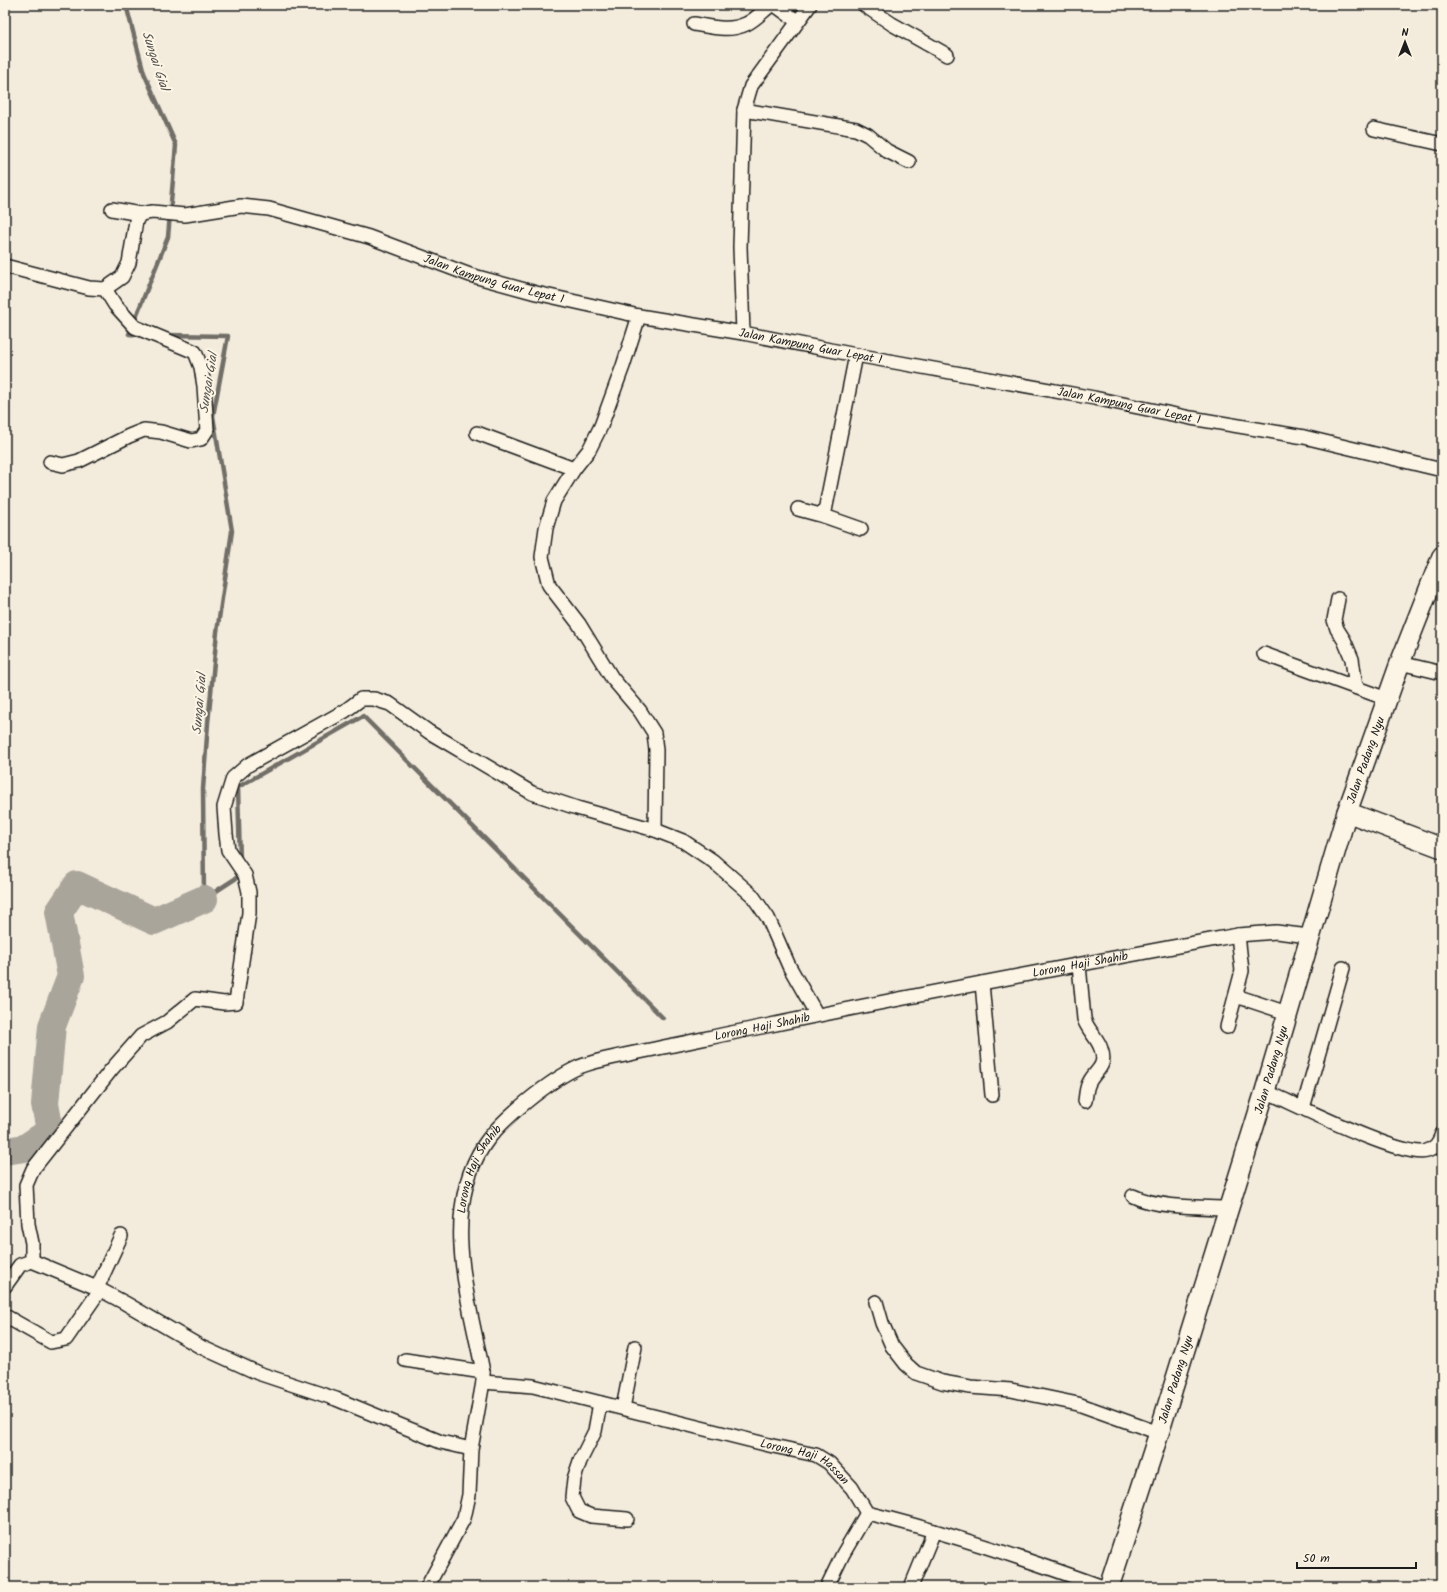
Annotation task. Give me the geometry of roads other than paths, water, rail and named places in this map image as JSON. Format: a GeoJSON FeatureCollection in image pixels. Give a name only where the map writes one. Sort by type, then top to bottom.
{"type":"FeatureCollection","features":[{"type":"Feature","properties":{"kind":"street"},"geometry":{"type":"LineString","coordinates":[[694,24],[719,29],[733,28],[746,24],[771,5]]}},
{"type":"Feature","properties":{"kind":"street"},"geometry":{"type":"LineString","coordinates":[[775,5],[797,21]]}},
{"type":"Feature","properties":{"kind":"street"},"geometry":{"type":"LineString","coordinates":[[743,333],[740,247],[744,110],[751,86],[810,5]]}},
{"type":"Feature","properties":{"kind":"street"},"geometry":{"type":"LineString","coordinates":[[864,5],[892,24],[947,55]]}},
{"type":"Feature","properties":{"kind":"street"},"geometry":{"type":"LineString","coordinates":[[744,110],[856,129],[868,135],[887,151],[909,162]]}},
{"type":"Feature","properties":{"kind":"street"},"geometry":{"type":"LineString","coordinates":[[1374,129],[1442,144]]}},
{"type":"Feature","properties":{"kind":"street","name":"Jalan Kampung Guar Lepat 1"},"geometry":{"type":"LineString","coordinates":[[112,208],[140,214],[152,212],[185,215],[241,206],[269,208],[369,237],[470,275],[536,293],[639,316],[743,333],[1094,398],[1191,418],[1304,437],[1442,470]]}},
{"type":"Feature","properties":{"kind":"street"},"geometry":{"type":"LineString","coordinates":[[5,266],[89,288],[104,288],[122,278],[129,263],[136,221],[140,214]]}},
{"type":"Feature","properties":{"kind":"street"},"geometry":{"type":"LineString","coordinates":[[50,462],[63,465],[79,461],[144,430],[161,432],[191,441],[201,439],[207,430],[204,386],[195,352],[136,326],[115,305],[104,288]]}},
{"type":"Feature","properties":{"kind":"street"},"geometry":{"type":"LineString","coordinates":[[639,316],[623,366],[601,426],[588,450],[554,501],[546,528],[542,557],[549,585],[579,624],[612,678],[640,711],[654,733],[656,750],[655,830]]}},
{"type":"Feature","properties":{"kind":"street"},"geometry":{"type":"LineString","coordinates":[[824,516],[856,355]]}},
{"type":"Feature","properties":{"kind":"street"},"geometry":{"type":"LineString","coordinates":[[477,433],[574,469]]}},
{"type":"Feature","properties":{"kind":"street"},"geometry":{"type":"LineString","coordinates":[[798,509],[861,529]]}},
{"type":"Feature","properties":{"kind":"street","name":"Jalan Padang Nyu"},"geometry":{"type":"LineString","coordinates":[[1109,1587],[1159,1432],[1265,1090],[1347,812],[1400,663],[1442,556]]}},
{"type":"Feature","properties":{"kind":"street"},"geometry":{"type":"LineString","coordinates":[[1338,599],[1334,620],[1352,659],[1356,687]]}},
{"type":"Feature","properties":{"kind":"street"},"geometry":{"type":"LineString","coordinates":[[1264,654],[1387,699]]}},
{"type":"Feature","properties":{"kind":"street"},"geometry":{"type":"LineString","coordinates":[[1400,663],[1442,673]]}},
{"type":"Feature","properties":{"kind":"street"},"geometry":{"type":"LineString","coordinates":[[32,1261],[32,1243],[28,1224],[26,1185],[33,1169],[111,1070],[141,1036],[167,1022],[195,999],[224,1003],[236,1002],[249,913],[248,892],[245,875],[228,850],[224,807],[233,778],[248,765],[345,710],[361,699],[374,700],[390,704],[429,732],[532,793],[584,810],[655,830],[683,841],[713,860],[752,895],[768,918],[790,966],[817,1015]]}},
{"type":"Feature","properties":{"kind":"street"},"geometry":{"type":"LineString","coordinates":[[1347,812],[1442,848]]}},
{"type":"Feature","properties":{"kind":"street","name":"Lorong Haji Shahib"},"geometry":{"type":"LineString","coordinates":[[483,1377],[461,1259],[460,1231],[463,1199],[472,1170],[484,1145],[508,1116],[548,1086],[579,1067],[621,1056],[817,1015],[1238,935],[1276,932],[1310,936]]}},
{"type":"Feature","properties":{"kind":"street"},"geometry":{"type":"LineString","coordinates":[[1227,1027],[1242,971],[1238,935]]}},
{"type":"Feature","properties":{"kind":"street"},"geometry":{"type":"LineString","coordinates":[[1079,965],[1084,1019],[1087,1027],[1099,1044],[1103,1055],[1101,1068],[1093,1076],[1088,1085],[1085,1100]]}},
{"type":"Feature","properties":{"kind":"street"},"geometry":{"type":"LineString","coordinates":[[1303,1108],[1343,968]]}},
{"type":"Feature","properties":{"kind":"street"},"geometry":{"type":"LineString","coordinates":[[982,983],[992,1095]]}},
{"type":"Feature","properties":{"kind":"street"},"geometry":{"type":"LineString","coordinates":[[1236,996],[1287,1013]]}},
{"type":"Feature","properties":{"kind":"street"},"geometry":{"type":"LineString","coordinates":[[1265,1090],[1354,1131],[1403,1150],[1416,1152],[1427,1151],[1434,1148],[1439,1143],[1442,1134]]}},
{"type":"Feature","properties":{"kind":"street"},"geometry":{"type":"LineString","coordinates":[[1133,1196],[1144,1202],[1159,1204],[1228,1208]]}},
{"type":"Feature","properties":{"kind":"street"},"geometry":{"type":"LineString","coordinates":[[5,1316],[51,1342],[66,1339],[98,1289],[121,1236]]}},
{"type":"Feature","properties":{"kind":"street"},"geometry":{"type":"LineString","coordinates":[[5,1286],[20,1265],[32,1261],[98,1289],[126,1303],[201,1347],[258,1373],[336,1399],[441,1442],[471,1449]]}},
{"type":"Feature","properties":{"kind":"street"},"geometry":{"type":"LineString","coordinates":[[876,1302],[882,1323],[892,1346],[906,1364],[916,1373],[942,1382],[970,1387],[1011,1390],[1078,1404],[1159,1432]]}},
{"type":"Feature","properties":{"kind":"street"},"geometry":{"type":"LineString","coordinates":[[623,1408],[635,1347]]}},
{"type":"Feature","properties":{"kind":"street","name":"Lorong Haji Hassan"},"geometry":{"type":"LineString","coordinates":[[405,1360],[533,1386],[774,1446],[816,1455],[829,1464],[852,1488],[867,1513]]}},
{"type":"Feature","properties":{"kind":"street"},"geometry":{"type":"LineString","coordinates":[[427,1587],[464,1518],[469,1495],[471,1449],[483,1377]]}},
{"type":"Feature","properties":{"kind":"street"},"geometry":{"type":"LineString","coordinates":[[600,1403],[595,1431],[580,1461],[574,1479],[572,1497],[579,1511],[591,1516],[627,1519]]}},
{"type":"Feature","properties":{"kind":"street"},"geometry":{"type":"LineString","coordinates":[[827,1587],[843,1554],[867,1513],[934,1531],[1103,1587]]}},
{"type":"Feature","properties":{"kind":"street"},"geometry":{"type":"LineString","coordinates":[[911,1587],[934,1531]]}},
{"type":"Feature","properties":{"kind":"waterway","name":"Sungai Gial"},"geometry":{"type":"LineString","coordinates":[[126,5],[144,73],[176,145],[168,237],[129,334],[142,335]]}},
{"type":"Feature","properties":{"kind":"waterway","name":"Sungai Gial"},"geometry":{"type":"LineString","coordinates":[[166,335],[228,336],[213,416],[232,531],[217,632],[208,723],[203,789],[204,899]]}},
{"type":"Feature","properties":{"kind":"waterway"},"geometry":{"type":"LineString","coordinates":[[240,861],[238,787],[363,716],[663,1018]]}},
{"type":"Feature","properties":{"kind":"waterway"},"geometry":{"type":"LineString","coordinates":[[204,899],[241,875],[241,873]]}},
{"type":"Feature","properties":{"kind":"waterway"},"geometry":{"type":"LineString","coordinates":[[5,1151],[25,1148],[50,1131],[45,1104],[52,1026],[71,976],[59,912],[77,885],[154,921],[204,899]]}}]}
